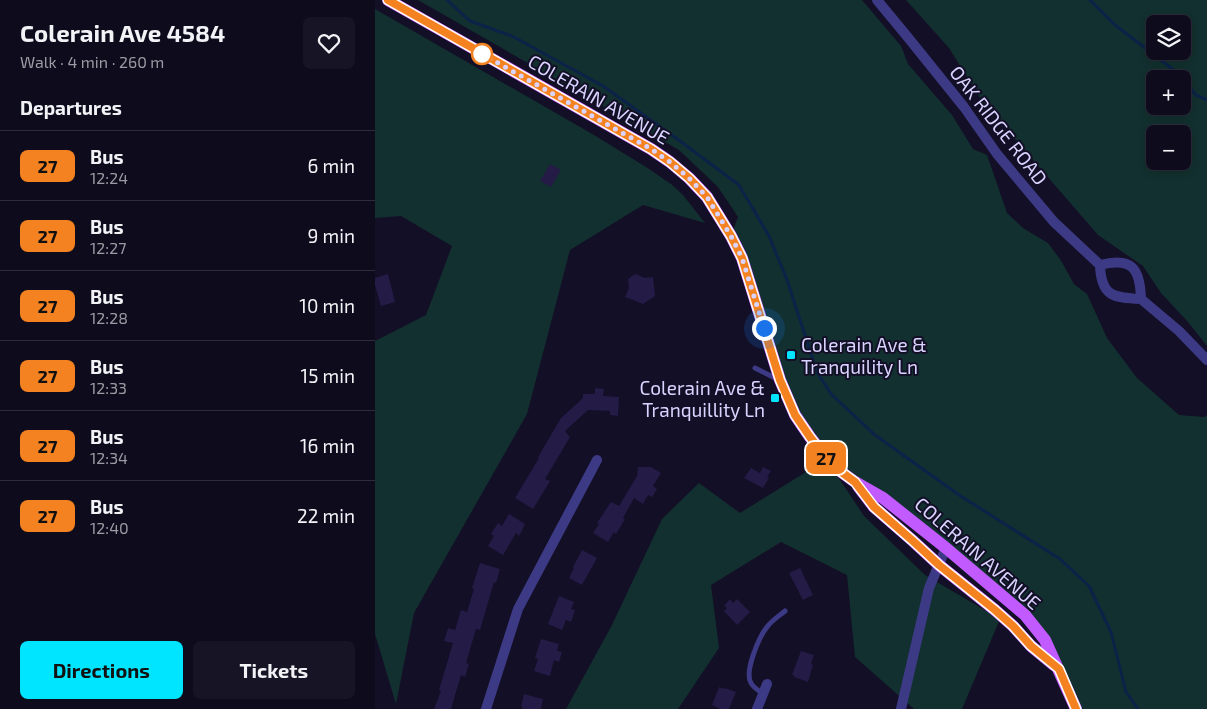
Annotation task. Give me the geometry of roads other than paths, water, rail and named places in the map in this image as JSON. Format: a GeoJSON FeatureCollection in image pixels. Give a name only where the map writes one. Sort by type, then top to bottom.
{"type":"FeatureCollection","features":[{"type":"Feature","properties":{"kind":"main road","name":"COLERAIN AVENUE"},"geometry":{"type":"LineString","coordinates":[[388,0],[651,149],[689,178],[707,197],[742,258],[780,380],[795,415],[810,437],[827,459],[840,471],[883,498],[1025,615],[1045,640],[1076,709]]}},
{"type":"Feature","properties":{"kind":"main road","name":"COLERAIN AVENUE"},"geometry":{"type":"LineString","coordinates":[[855,482],[874,507],[939,565],[995,610],[1031,646],[1059,669]]}},
{"type":"Feature","properties":{"kind":"street","name":"OAK RIDGE ROAD"},"geometry":{"type":"LineString","coordinates":[[877,0],[964,107],[997,154],[1054,222],[1100,265]]}},
{"type":"Feature","properties":{"kind":"street"},"geometry":{"type":"LineString","coordinates":[[1141,299],[1140,288],[1133,267],[1123,262],[1100,265],[1100,275],[1103,284],[1110,294],[1124,298],[1141,299],[1179,331],[1207,360]]}},
{"type":"Feature","properties":{"kind":"street"},"geometry":{"type":"LineString","coordinates":[[486,709],[518,609],[597,460]]}},
{"type":"Feature","properties":{"kind":"street"},"geometry":{"type":"LineString","coordinates":[[901,709],[929,588],[946,548]]}},
{"type":"Feature","properties":{"kind":"street"},"geometry":{"type":"LineString","coordinates":[[757,709],[765,689]]}},
{"type":"Feature","properties":{"kind":"lane"},"geometry":{"type":"LineString","coordinates":[[755,368],[780,380]]}},
{"type":"Feature","properties":{"kind":"lane"},"geometry":{"type":"LineString","coordinates":[[765,689],[751,684],[749,677],[751,662],[767,626],[785,611]]}},
{"type":"Feature","properties":{"kind":"waterway"},"geometry":{"type":"LineString","coordinates":[[447,0],[470,21],[512,36],[603,86],[739,185],[769,236],[787,280],[817,372],[831,394],[875,435],[959,495],[1060,559],[1089,586],[1111,632],[1126,692],[1138,709]]}},
{"type":"Feature","properties":{"kind":"waterway"},"geometry":{"type":"LineString","coordinates":[[1090,0],[1115,25],[1174,70]]}},
{"type":"Feature","properties":{"kind":"waterway"},"geometry":{"type":"LineString","coordinates":[[1191,89],[1196,95],[1207,100]]}},
{"type":"Feature","properties":{"kind":"place","name":"Colerain Ave & Tranquility Ln"},"geometry":{"type":"Point","coordinates":[791,355]}},
{"type":"Feature","properties":{"kind":"place","name":"Colerain Ave & Tranquillity Ln"},"geometry":{"type":"Point","coordinates":[775,398]}}]}
